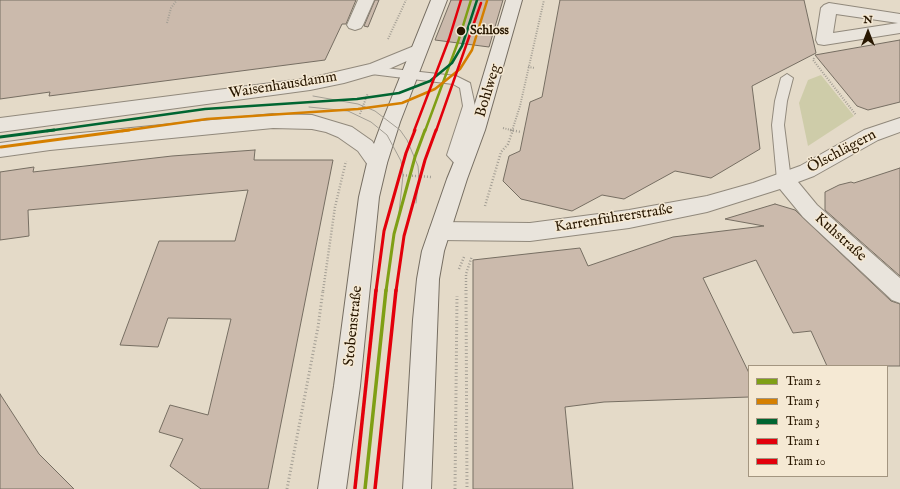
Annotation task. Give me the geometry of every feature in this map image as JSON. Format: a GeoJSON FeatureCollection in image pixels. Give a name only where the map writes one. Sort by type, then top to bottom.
{"type":"FeatureCollection","features":[{"type":"Feature","properties":{"kind":"street"},"geometry":{"type":"LineString","coordinates":[[356,25],[366,0]]}},
{"type":"Feature","properties":{"kind":"street"},"geometry":{"type":"LineString","coordinates":[[376,169],[409,75],[439,0]]}},
{"type":"Feature","properties":{"kind":"street","name":"Bohlweg"},"geometry":{"type":"LineString","coordinates":[[460,171],[488,94],[514,0]]}},
{"type":"Feature","properties":{"kind":"street"},"geometry":{"type":"LineString","coordinates":[[900,19],[823,4],[821,46],[900,28]]}},
{"type":"Feature","properties":{"kind":"street","name":"Waisenhausdamm"},"geometry":{"type":"LineString","coordinates":[[0,125],[310,84],[367,70],[419,49]]}},
{"type":"Feature","properties":{"kind":"street","name":"Waisenhausdamm"},"geometry":{"type":"LineString","coordinates":[[0,150],[50,143],[273,121],[312,122],[345,132],[365,146],[376,169]]}},
{"type":"Feature","properties":{"kind":"street","name":"Ölschlägern"},"geometry":{"type":"LineString","coordinates":[[784,180],[807,171],[871,134],[900,125]]}},
{"type":"Feature","properties":{"kind":"street","name":"Stobenstraße"},"geometry":{"type":"LineString","coordinates":[[332,489],[347,386],[366,221],[376,169]]}},
{"type":"Feature","properties":{"kind":"street"},"geometry":{"type":"LineString","coordinates":[[417,489],[428,279],[433,251],[460,171]]}},
{"type":"Feature","properties":{"kind":"street","name":"Karrenführerstraße"},"geometry":{"type":"LineString","coordinates":[[440,231],[530,232],[629,219],[707,204],[756,190],[784,180]]}},
{"type":"Feature","properties":{"kind":"street","name":"Kuhstraße"},"geometry":{"type":"LineString","coordinates":[[784,180],[810,211],[900,293]]}},
{"type":"Feature","properties":{"kind":"lane"},"geometry":{"type":"LineString","coordinates":[[367,70],[456,80],[466,86],[469,106],[454,155],[460,171]]}},
{"type":"Feature","properties":{"kind":"lane"},"geometry":{"type":"LineString","coordinates":[[784,180],[778,125],[781,102],[787,78]]}},
{"type":"Feature","properties":{"kind":"path"},"geometry":{"type":"LineString","coordinates":[[166,23],[171,8],[177,0]]}},
{"type":"Feature","properties":{"kind":"path"},"geometry":{"type":"LineString","coordinates":[[458,274],[468,242],[488,200],[501,152],[508,144],[520,106],[544,0]]}},
{"type":"Feature","properties":{"kind":"path"},"geometry":{"type":"LineString","coordinates":[[821,46],[813,60],[871,134]]}},
{"type":"Feature","properties":{"kind":"path"},"geometry":{"type":"LineString","coordinates":[[528,67],[535,68]]}},
{"type":"Feature","properties":{"kind":"path"},"geometry":{"type":"LineString","coordinates":[[503,128],[521,132]]}},
{"type":"Feature","properties":{"kind":"path"},"geometry":{"type":"LineString","coordinates":[[287,489],[318,327],[335,207],[342,175],[376,169],[460,171],[492,182]]}},
{"type":"Feature","properties":{"kind":"path"},"geometry":{"type":"LineString","coordinates":[[467,489],[466,274],[473,252]]}},
{"type":"Feature","properties":{"kind":"path"},"geometry":{"type":"LineString","coordinates":[[455,489],[457,289]]}},
{"type":"Feature","properties":{"kind":"shaded area"},"geometry":{"type":"Polygon","coordinates":[[[821,75],[854,116],[808,146],[799,103],[808,80],[821,75]]]}},
{"type":"Feature","properties":{"kind":"building"},"geometry":{"type":"Polygon","coordinates":[[[0,0],[356,0],[346,24],[342,24],[325,60],[49,96],[50,92],[0,99],[0,0]]]}},
{"type":"Feature","properties":{"kind":"building"},"geometry":{"type":"Polygon","coordinates":[[[375,0],[379,0],[368,27],[364,26],[375,0]]]}},
{"type":"Feature","properties":{"kind":"building"},"geometry":{"type":"Polygon","coordinates":[[[451,0],[503,0],[489,47],[435,40],[451,0]]]}},
{"type":"Feature","properties":{"kind":"building"},"geometry":{"type":"Polygon","coordinates":[[[560,0],[804,0],[816,53],[752,86],[760,149],[711,178],[675,171],[624,199],[602,195],[572,211],[521,199],[503,181],[509,156],[520,151],[530,102],[542,97],[560,0]]]}},
{"type":"Feature","properties":{"kind":"building"},"geometry":{"type":"Polygon","coordinates":[[[900,40],[900,102],[868,110],[857,106],[815,55],[900,40]]]}},
{"type":"Feature","properties":{"kind":"building"},"geometry":{"type":"Polygon","coordinates":[[[255,150],[254,160],[333,160],[268,489],[201,489],[170,466],[183,439],[159,432],[170,405],[208,415],[231,319],[168,318],[158,347],[120,345],[159,241],[235,241],[248,190],[28,210],[29,236],[0,240],[0,172],[34,167],[33,172],[172,156],[255,150]]]}},
{"type":"Feature","properties":{"kind":"building"},"geometry":{"type":"Polygon","coordinates":[[[900,168],[900,276],[825,210],[825,192],[839,185],[851,182],[854,183],[900,168]]]}},
{"type":"Feature","properties":{"kind":"building"},"geometry":{"type":"Polygon","coordinates":[[[775,204],[795,210],[891,301],[900,304],[900,366],[827,365],[811,331],[793,333],[756,260],[703,278],[748,371],[748,397],[604,402],[565,407],[573,489],[473,489],[473,260],[580,248],[588,266],[673,237],[764,226],[725,219],[775,204]]]}},
{"type":"Feature","properties":{"kind":"building"},"geometry":{"type":"Polygon","coordinates":[[[0,394],[39,454],[74,489],[0,489],[0,394]]]}},
{"type":"Feature","properties":{"kind":"tram line","name":"10"},"geometry":{"type":"LineString","coordinates":[[355,488],[374,305],[384,231],[406,153],[449,39],[461,0]]}},
{"type":"Feature","properties":{"kind":"tram line","name":"2"},"geometry":{"type":"LineString","coordinates":[[365,489],[384,306],[394,234],[415,157],[458,42],[471,0]]}},
{"type":"Feature","properties":{"kind":"tram line","name":"3"},"geometry":{"type":"LineString","coordinates":[[0,137],[205,109],[357,99],[399,93],[430,81],[452,63],[462,46],[477,0]]}},
{"type":"Feature","properties":{"kind":"tram line","name":"5"},"geometry":{"type":"LineString","coordinates":[[1,147],[207,119],[358,109],[402,103],[435,89],[460,69],[472,50],[487,1]]}},
{"type":"Feature","properties":{"kind":"tram line","name":"1"},"geometry":{"type":"LineString","coordinates":[[375,489],[394,307],[404,236],[425,160],[467,46],[481,3]]}},
{"type":"Feature","properties":{"kind":"tram line"},"geometry":{"type":"LineString","coordinates":[[313,96],[358,104],[375,111],[400,130],[407,140],[418,166],[419,177],[416,203]]}},
{"type":"Feature","properties":{"kind":"tram line"},"geometry":{"type":"LineString","coordinates":[[309,107],[348,111],[371,122],[387,135],[401,161],[403,175],[399,213]]}},
{"type":"Feature","properties":{"kind":"place","name":"Schloss"},"geometry":{"type":"Point","coordinates":[461,31]}}]}
